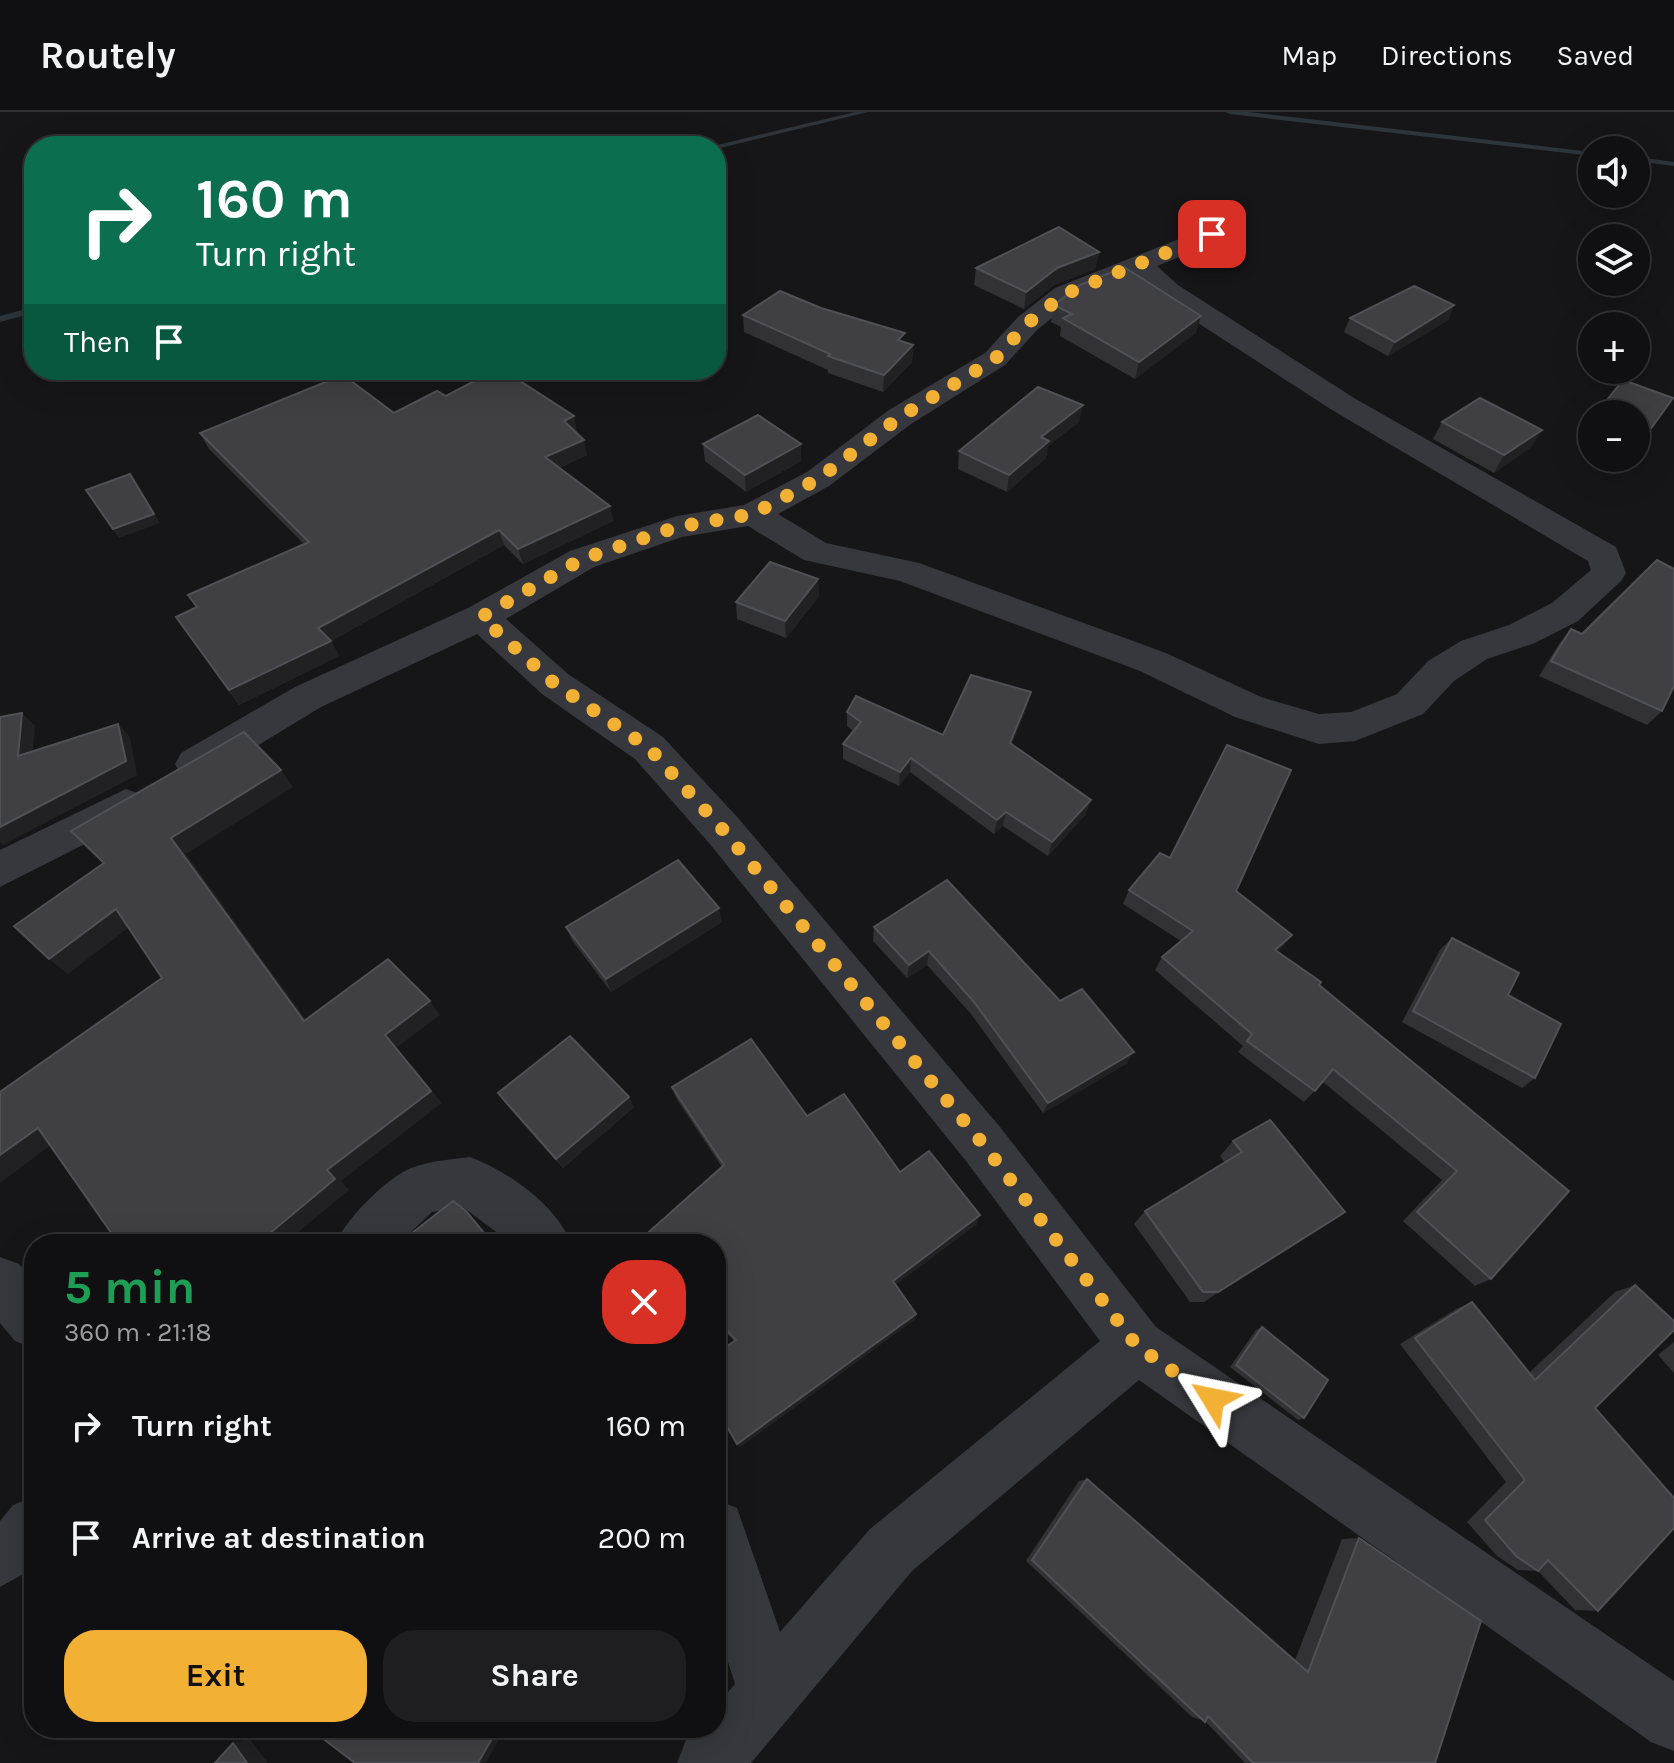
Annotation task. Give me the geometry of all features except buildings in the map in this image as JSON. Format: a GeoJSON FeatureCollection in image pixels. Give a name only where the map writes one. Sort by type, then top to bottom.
{"type":"FeatureCollection","features":[{"type":"Feature","properties":{"kind":"street"},"geometry":{"type":"LineString","coordinates":[[0,870],[159,785],[308,697],[481,617],[582,559],[677,527],[753,514],[818,479],[900,417],[995,359],[1028,323],[1065,294],[1212,234]]}},
{"type":"Feature","properties":{"kind":"street"},"geometry":{"type":"LineString","coordinates":[[753,514],[816,552],[907,571],[1153,662],[1248,707],[1319,729],[1355,726],[1410,704],[1441,671],[1474,650],[1522,634],[1565,612],[1609,573],[1604,555],[1343,404],[1168,291],[1138,263]]}},
{"type":"Feature","properties":{"kind":"street"},"geometry":{"type":"LineString","coordinates":[[481,617],[555,684],[649,748],[724,831],[983,1144],[1137,1346],[1674,1719]]}},
{"type":"Feature","properties":{"kind":"street"},"geometry":{"type":"LineString","coordinates":[[372,1234],[419,1190],[470,1181],[538,1234]]}},
{"type":"Feature","properties":{"kind":"street"},"geometry":{"type":"LineString","coordinates":[[0,1283],[24,1311]]}},
{"type":"Feature","properties":{"kind":"street"},"geometry":{"type":"LineString","coordinates":[[709,1763],[891,1550],[1137,1346]]}},
{"type":"Feature","properties":{"kind":"street"},"geometry":{"type":"LineString","coordinates":[[0,1557],[24,1539]]}},
{"type":"Feature","properties":{"kind":"street"},"geometry":{"type":"LineString","coordinates":[[726,1560],[769,1693]]}},
{"type":"Feature","properties":{"kind":"waterway"},"geometry":{"type":"LineString","coordinates":[[726,145],[864,112]]}},
{"type":"Feature","properties":{"kind":"waterway"},"geometry":{"type":"LineString","coordinates":[[1230,112],[1578,152]]}},
{"type":"Feature","properties":{"kind":"waterway"},"geometry":{"type":"LineString","coordinates":[[1650,161],[1674,164]]}},
{"type":"Feature","properties":{"kind":"waterway"},"geometry":{"type":"LineString","coordinates":[[0,319],[24,313]]}},
{"type":"Feature","properties":{"kind":"route"},"geometry":{"type":"LineString","coordinates":[[1212,234],[1065,294],[1028,323],[995,359],[900,417],[818,479],[753,514],[677,527],[582,559],[481,617],[555,684],[649,748],[724,831],[983,1144],[1137,1346],[1213,1399]]}}]}
